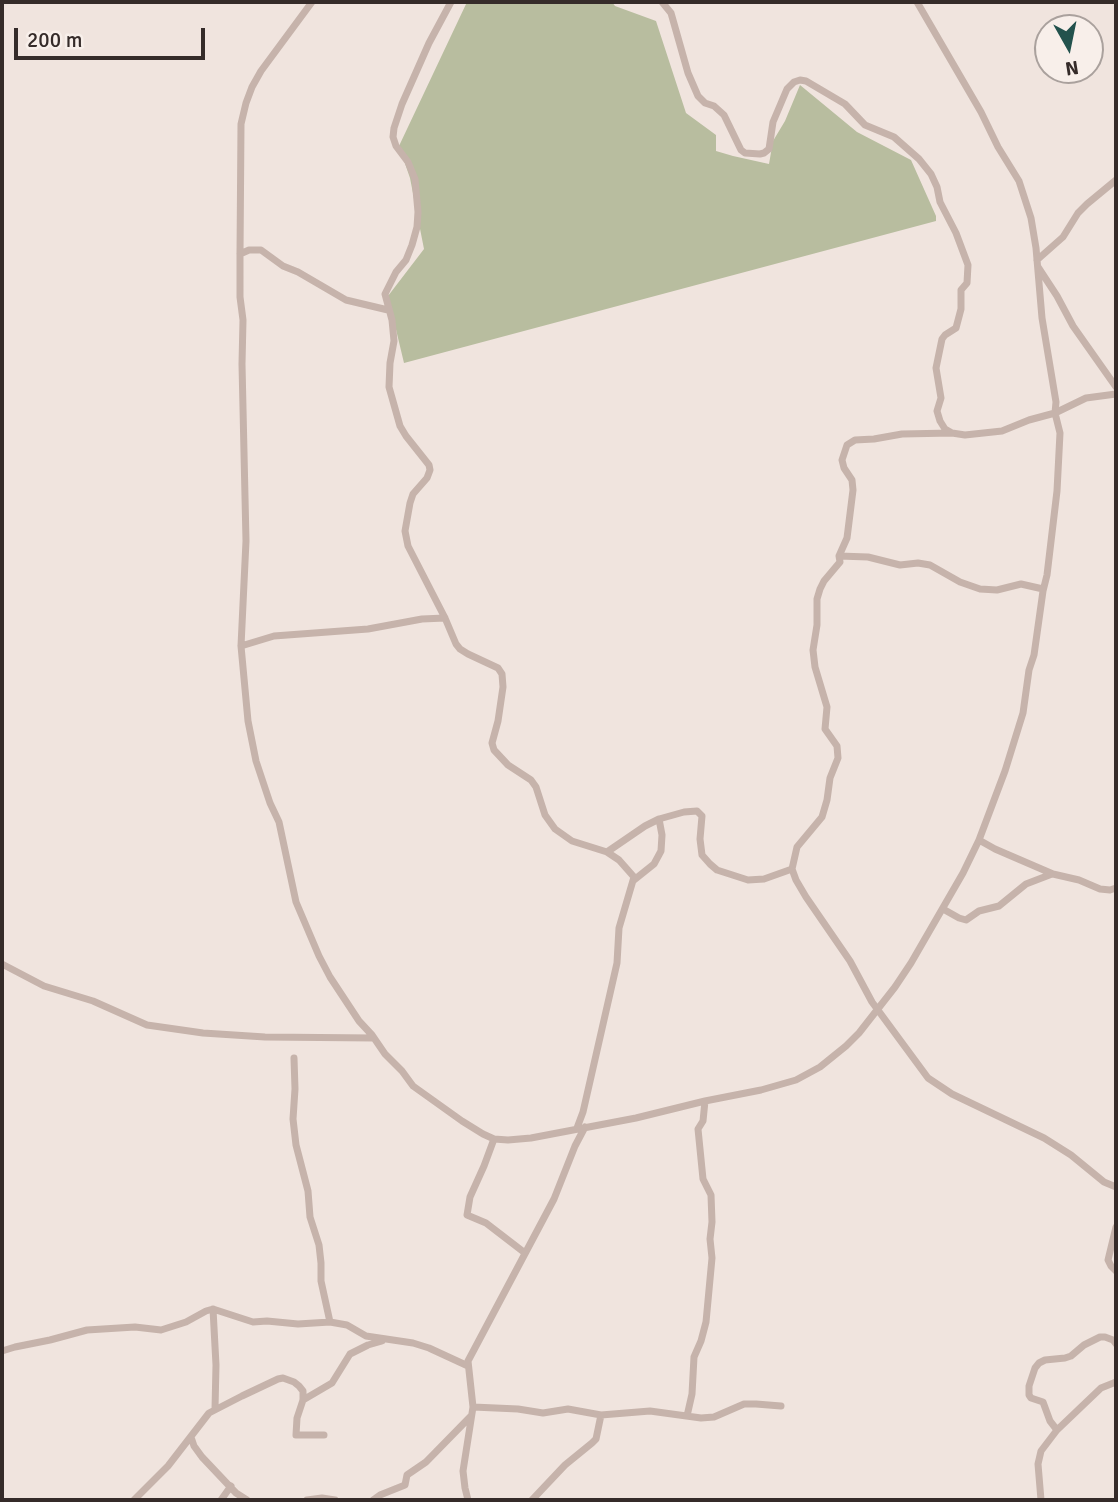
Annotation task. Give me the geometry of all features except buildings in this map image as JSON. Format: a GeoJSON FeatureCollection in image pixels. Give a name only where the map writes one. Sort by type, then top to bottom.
{"type":"FeatureCollection","features":[{"type":"Feature","properties":{"kind":"street"},"geometry":{"type":"LineString","coordinates":[[312,2],[261,71],[246,103],[242,124],[240,297],[243,320],[246,529],[241,646],[254,754],[279,822],[296,902],[324,966],[359,1021],[413,1086],[462,1121],[494,1139],[519,1140],[763,1090],[806,1076],[820,1067],[846,1046],[878,1010],[911,963],[960,880],[979,840],[1005,771],[1023,713],[1029,670],[1034,655],[1051,550],[1060,433],[1042,318],[1036,248],[1031,218],[1018,178],[916,2]]}},
{"type":"Feature","properties":{"kind":"street"},"geometry":{"type":"LineString","coordinates":[[451,2],[402,104],[393,136],[415,179],[418,212],[417,227],[406,260],[396,272],[385,294],[394,341],[389,387],[396,415],[406,436],[430,470],[428,478],[413,494],[406,538],[456,644],[460,649],[492,664],[502,674],[503,687],[492,743],[494,750],[508,765],[531,780],[545,815],[555,829],[572,841],[607,852],[625,866],[634,880]]}},
{"type":"Feature","properties":{"kind":"street"},"geometry":{"type":"LineString","coordinates":[[662,2],[671,13],[688,73],[698,96],[724,115],[745,153],[760,155],[767,151],[773,122],[787,89],[800,80],[845,104],[865,125],[894,137],[919,159],[931,174],[940,202],[968,262],[967,283],[961,290],[961,309],[956,328],[943,339],[936,368],[941,398],[937,411],[945,429],[952,433]]}},
{"type":"Feature","properties":{"kind":"street"},"geometry":{"type":"LineString","coordinates":[[1037,263],[1063,236],[1078,213],[1116,180]]}},
{"type":"Feature","properties":{"kind":"street"},"geometry":{"type":"LineString","coordinates":[[240,254],[249,250],[261,250],[282,266],[298,272],[346,300],[388,310]]}},
{"type":"Feature","properties":{"kind":"street"},"geometry":{"type":"LineString","coordinates":[[1037,263],[1073,326],[1116,387]]}},
{"type":"Feature","properties":{"kind":"street"},"geometry":{"type":"LineString","coordinates":[[1116,394],[1086,398],[1055,413],[1002,431],[965,435],[902,434],[862,438],[849,443],[842,460],[852,480],[848,538],[839,556],[840,562],[824,581],[817,599],[813,650],[827,707],[825,729],[837,746],[838,758],[830,778],[822,817],[797,847],[792,869],[811,906],[850,961],[866,993],[928,1078],[968,1103],[1044,1138],[1071,1155],[1104,1182],[1116,1187]]}},
{"type":"Feature","properties":{"kind":"street"},"geometry":{"type":"LineString","coordinates":[[839,556],[868,557],[900,565],[924,563],[980,589],[997,590],[1021,584],[1043,589]]}},
{"type":"Feature","properties":{"kind":"street"},"geometry":{"type":"LineString","coordinates":[[241,646],[274,636],[352,631],[422,619],[445,618]]}},
{"type":"Feature","properties":{"kind":"street"},"geometry":{"type":"LineString","coordinates":[[607,852],[659,819],[698,811],[702,820],[702,855],[717,870],[748,880],[764,879],[792,869]]}},
{"type":"Feature","properties":{"kind":"street"},"geometry":{"type":"LineString","coordinates":[[468,1500],[463,1471],[472,1411],[468,1361],[554,1199],[575,1146],[617,963],[619,928],[634,880],[654,864],[661,851],[659,819]]}},
{"type":"Feature","properties":{"kind":"street"},"geometry":{"type":"LineString","coordinates":[[979,840],[1053,874],[1079,880],[1100,889],[1116,888]]}},
{"type":"Feature","properties":{"kind":"street"},"geometry":{"type":"LineString","coordinates":[[943,909],[966,920],[975,913],[999,906],[1026,884],[1053,874]]}},
{"type":"Feature","properties":{"kind":"street"},"geometry":{"type":"LineString","coordinates":[[2,964],[44,986],[93,1000],[154,1027],[265,1037],[374,1038]]}},
{"type":"Feature","properties":{"kind":"street"},"geometry":{"type":"LineString","coordinates":[[294,1058],[293,1119],[298,1156],[308,1191],[310,1217],[318,1245],[321,1281],[330,1322]]}},
{"type":"Feature","properties":{"kind":"street"},"geometry":{"type":"LineString","coordinates":[[687,1416],[692,1394],[694,1357],[706,1322],[713,1255],[710,1239],[711,1195],[703,1179],[698,1129],[703,1121],[705,1101]]}},
{"type":"Feature","properties":{"kind":"street"},"geometry":{"type":"LineString","coordinates":[[494,1139],[470,1197],[467,1215],[486,1223],[525,1253]]}},
{"type":"Feature","properties":{"kind":"street"},"geometry":{"type":"LineString","coordinates":[[1116,1227],[1108,1260],[1116,1271]]}},
{"type":"Feature","properties":{"kind":"street"},"geometry":{"type":"LineString","coordinates":[[213,1309],[215,1409]]}},
{"type":"Feature","properties":{"kind":"street"},"geometry":{"type":"LineString","coordinates":[[2,1351],[87,1330],[161,1330],[213,1309],[253,1322],[330,1322],[347,1325],[366,1336],[429,1348],[468,1366]]}},
{"type":"Feature","properties":{"kind":"street"},"geometry":{"type":"LineString","coordinates":[[1057,1430],[1050,1421],[1045,1404],[1029,1395],[1035,1368],[1045,1360],[1071,1356],[1100,1337],[1116,1344]]}},
{"type":"Feature","properties":{"kind":"street"},"geometry":{"type":"LineString","coordinates":[[303,1400],[332,1383],[350,1354],[368,1345],[390,1340]]}},
{"type":"Feature","properties":{"kind":"street"},"geometry":{"type":"LineString","coordinates":[[134,1500],[168,1466],[209,1413],[273,1381],[283,1378],[303,1391],[296,1435],[324,1435]]}},
{"type":"Feature","properties":{"kind":"street"},"geometry":{"type":"LineString","coordinates":[[1041,1500],[1038,1464],[1041,1451],[1057,1430],[1101,1388],[1116,1382]]}},
{"type":"Feature","properties":{"kind":"street"},"geometry":{"type":"LineString","coordinates":[[373,1500],[405,1485],[407,1475],[426,1462],[472,1411],[518,1409],[543,1413],[576,1409],[601,1415],[647,1411],[710,1418],[744,1404],[781,1406]]}},
{"type":"Feature","properties":{"kind":"street"},"geometry":{"type":"LineString","coordinates":[[532,1500],[565,1465],[596,1439],[601,1415]]}},
{"type":"Feature","properties":{"kind":"street"},"geometry":{"type":"LineString","coordinates":[[191,1437],[202,1458],[236,1493],[247,1500]]}},
{"type":"Feature","properties":{"kind":"street"},"geometry":{"type":"LineString","coordinates":[[221,1500],[231,1486]]}},
{"type":"Feature","properties":{"kind":"street"},"geometry":{"type":"LineString","coordinates":[[307,1500],[335,1500]]}},
{"type":"Feature","properties":{"kind":"green space"},"geometry":{"type":"Polygon","coordinates":[[[467,2],[612,2],[615,6],[656,21],[686,113],[716,135],[716,151],[733,156],[769,164],[773,141],[785,121],[800,85],[857,132],[911,160],[936,221],[404,363],[388,296],[424,249],[410,178],[399,146],[467,2]]]}}]}
